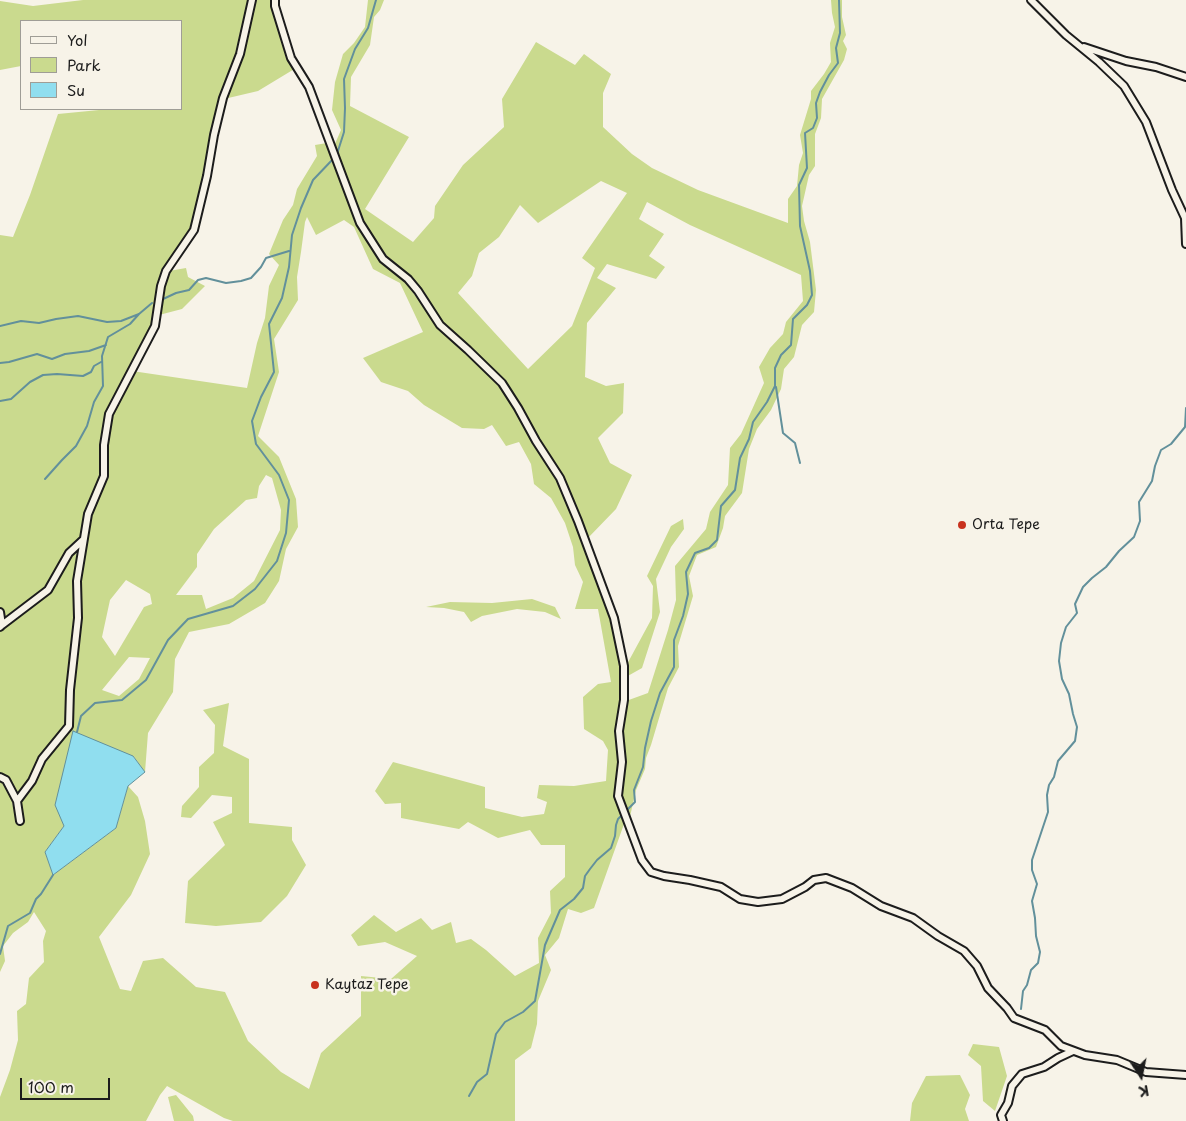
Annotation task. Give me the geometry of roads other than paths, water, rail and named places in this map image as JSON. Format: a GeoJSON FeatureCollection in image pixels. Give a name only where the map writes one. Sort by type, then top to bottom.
{"type":"FeatureCollection","features":[{"type":"Feature","properties":{"kind":"street"},"geometry":{"type":"LineString","coordinates":[[17,801],[32,781],[42,759],[69,726],[70,690],[78,618],[77,581],[88,514],[104,476],[104,445],[109,414],[155,326],[161,286],[166,271],[194,230],[204,192],[223,98],[240,54],[252,0]]}},
{"type":"Feature","properties":{"kind":"street"},"geometry":{"type":"LineString","coordinates":[[275,0],[275,6],[291,58],[309,87],[360,222],[383,259],[408,279],[440,325],[502,383],[560,478],[614,618],[624,666],[624,700],[619,731],[622,762],[618,796],[642,860],[651,872],[721,887],[740,899],[758,902],[782,899],[806,887],[814,880],[826,878],[852,888],[881,906],[913,918],[938,936],[964,951],[976,966],[988,988],[1014,1018],[1045,1030],[1061,1046],[1085,1055],[1117,1060],[1146,1072],[1186,1075]]}},
{"type":"Feature","properties":{"kind":"street"},"geometry":{"type":"LineString","coordinates":[[1032,0],[1066,35],[1099,62],[1124,86],[1146,122],[1172,190],[1185,218],[1186,244]]}},
{"type":"Feature","properties":{"kind":"street"},"geometry":{"type":"LineString","coordinates":[[1080,46],[1186,77]]}},
{"type":"Feature","properties":{"kind":"street"},"geometry":{"type":"LineString","coordinates":[[1,627],[48,590],[69,553],[83,540]]}},
{"type":"Feature","properties":{"kind":"street"},"geometry":{"type":"LineString","coordinates":[[0,612],[1,627]]}},
{"type":"Feature","properties":{"kind":"street"},"geometry":{"type":"LineString","coordinates":[[0,777],[6,780],[17,801],[20,820]]}},
{"type":"Feature","properties":{"kind":"street"},"geometry":{"type":"LineString","coordinates":[[1003,1121],[1001,1114],[1008,1103],[1012,1086],[1022,1074],[1044,1067],[1073,1051]]}},
{"type":"Feature","properties":{"kind":"water"},"geometry":{"type":"Polygon","coordinates":[[[73,731],[133,756],[145,772],[128,786],[116,828],[53,875],[45,852],[64,826],[55,805],[73,731]]]}},
{"type":"Feature","properties":{"kind":"waterway"},"geometry":{"type":"LineString","coordinates":[[337,154],[344,132],[344,79],[355,49],[368,28],[376,0]]}},
{"type":"Feature","properties":{"kind":"waterway"},"geometry":{"type":"LineString","coordinates":[[469,1096],[477,1082],[487,1074],[496,1034],[505,1022],[523,1012],[535,1001],[545,945],[560,910],[574,899],[583,888],[585,876],[590,869],[611,848],[618,819],[635,802],[634,790],[643,767],[651,721],[660,693],[674,667],[674,640],[683,616],[688,594],[686,572],[695,553],[709,548],[717,540],[721,506],[735,490],[740,458],[749,439],[753,422],[767,402],[775,386],[775,368],[781,355],[791,345],[793,319],[807,305],[812,295],[810,271],[800,226],[799,185],[807,168],[805,133],[813,128],[817,118],[816,103],[820,92],[838,63],[836,48],[840,33],[839,0]]}},
{"type":"Feature","properties":{"kind":"waterway"},"geometry":{"type":"LineString","coordinates":[[77,732],[81,716],[95,703],[122,700],[146,680],[168,640],[188,619],[233,606],[255,589],[277,561],[286,533],[289,500],[279,475],[256,444],[252,421],[261,397],[274,372],[269,324],[282,298],[289,267],[292,235],[313,180],[334,158]]}},
{"type":"Feature","properties":{"kind":"waterway"},"geometry":{"type":"LineString","coordinates":[[161,300],[176,293],[189,290],[198,280],[206,278],[226,283],[251,278],[266,258],[289,251]]}},
{"type":"Feature","properties":{"kind":"waterway"},"geometry":{"type":"LineString","coordinates":[[0,326],[21,321],[39,323],[78,316],[107,322],[121,321],[139,314],[152,303]]}},
{"type":"Feature","properties":{"kind":"waterway"},"geometry":{"type":"LineString","coordinates":[[45,479],[76,446],[87,426],[94,402],[103,386],[102,356],[108,337],[130,324],[139,314]]}},
{"type":"Feature","properties":{"kind":"waterway"},"geometry":{"type":"LineString","coordinates":[[0,363],[37,354],[52,359],[65,354],[89,351],[106,345]]}},
{"type":"Feature","properties":{"kind":"waterway"},"geometry":{"type":"LineString","coordinates":[[0,401],[11,399],[30,382],[43,375],[83,376],[91,372],[94,366],[101,362]]}},
{"type":"Feature","properties":{"kind":"waterway"},"geometry":{"type":"LineString","coordinates":[[776,387],[783,433],[795,443],[800,463]]}},
{"type":"Feature","properties":{"kind":"waterway"},"geometry":{"type":"LineString","coordinates":[[1021,1009],[1023,991],[1027,985],[1031,970],[1038,963],[1040,952],[1032,901],[1037,884],[1032,870],[1032,860],[1048,812],[1047,795],[1049,785],[1054,777],[1058,761],[1075,741],[1077,727],[1069,694],[1062,679],[1059,661],[1061,643],[1066,627],[1077,613],[1075,604],[1083,587],[1106,567],[1134,537],[1140,521],[1139,502],[1152,481],[1161,450],[1171,444],[1185,427],[1186,408]]}},
{"type":"Feature","properties":{"kind":"waterway"},"geometry":{"type":"LineString","coordinates":[[0,954],[8,926],[30,913],[36,899],[53,875]]}},
{"type":"Feature","properties":{"kind":"place","name":"Orta Tepe"},"geometry":{"type":"Point","coordinates":[962,525]}},
{"type":"Feature","properties":{"kind":"place","name":"Kaytaz Tepe"},"geometry":{"type":"Point","coordinates":[315,985]}}]}
